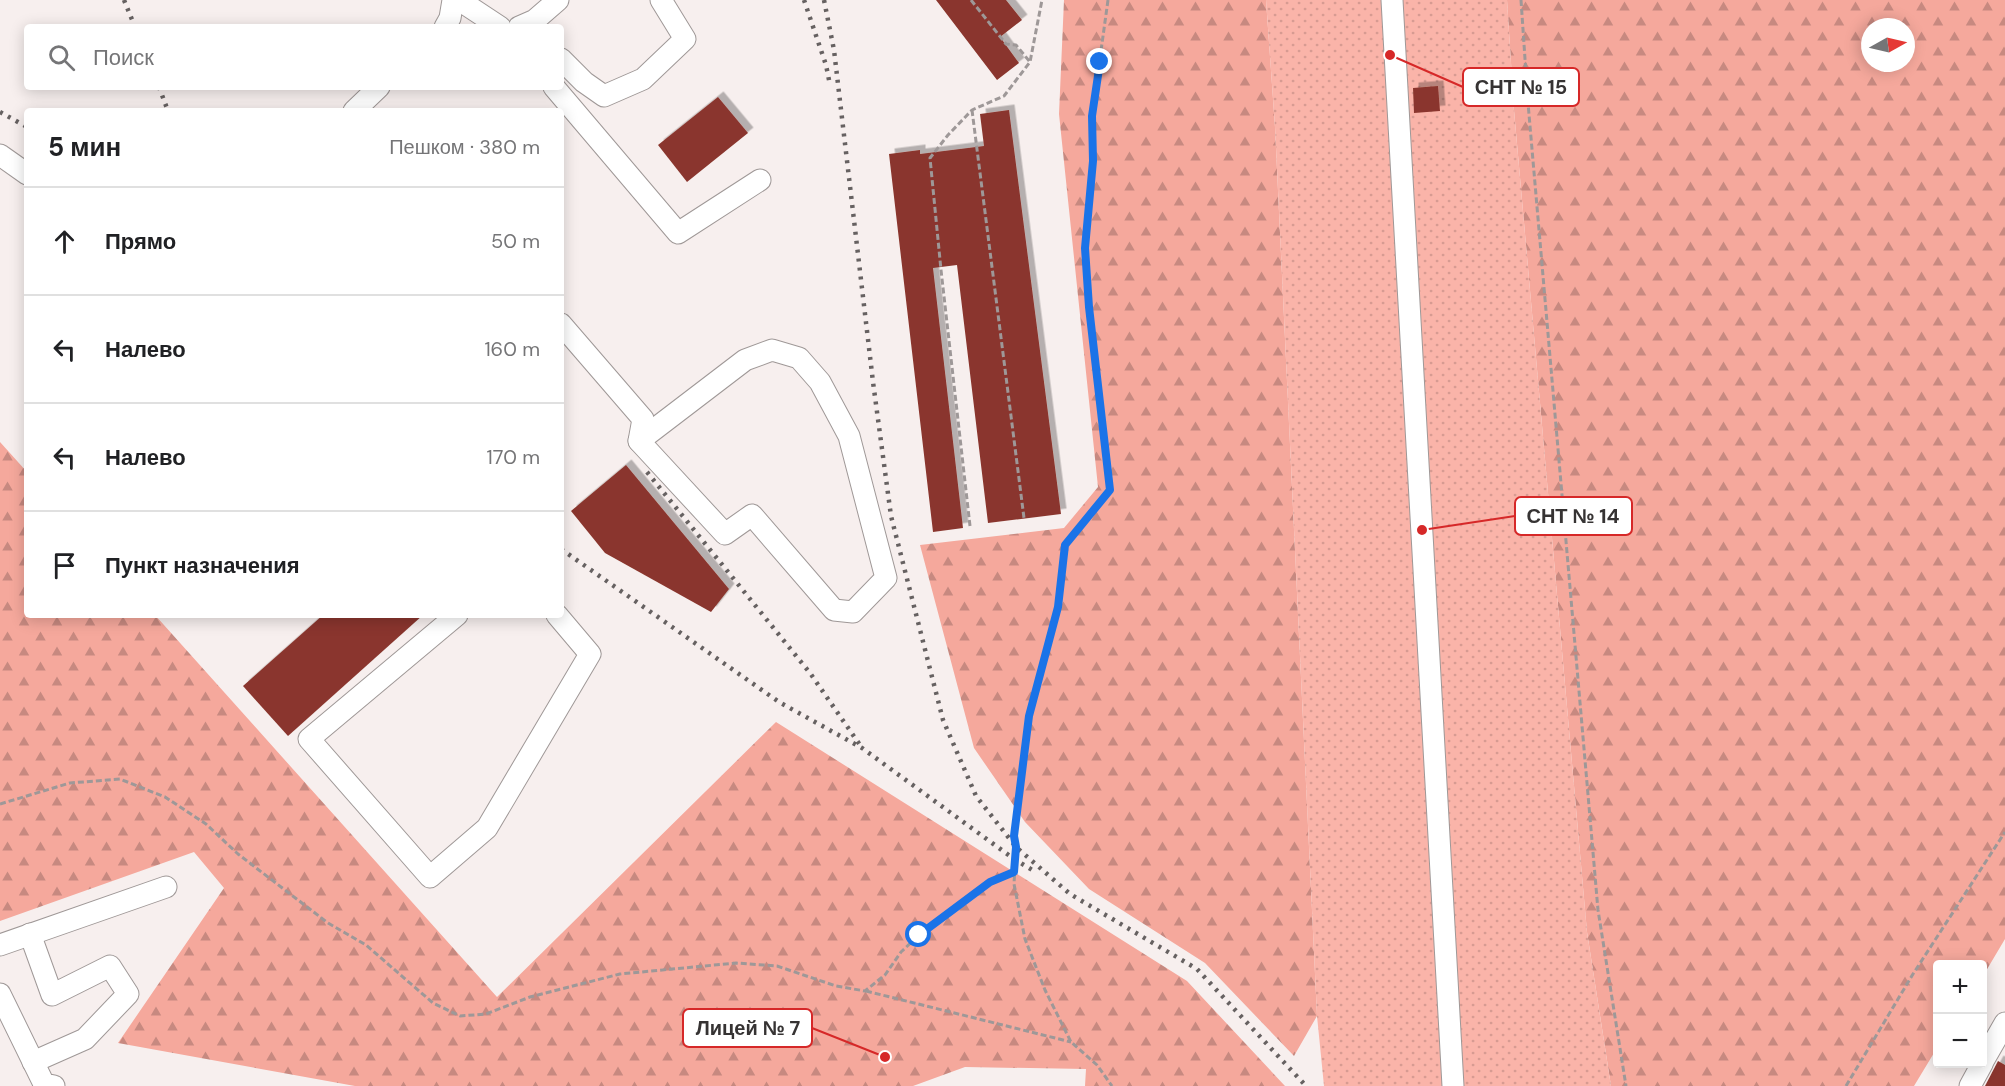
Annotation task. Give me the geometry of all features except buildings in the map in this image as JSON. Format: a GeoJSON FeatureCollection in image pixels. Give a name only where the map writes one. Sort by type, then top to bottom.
{"type":"FeatureCollection","features":[{"type":"Feature","properties":{"kind":"lane"},"geometry":{"type":"LineString","coordinates":[[447,24],[453,0]]}},
{"type":"Feature","properties":{"kind":"lane"},"geometry":{"type":"LineString","coordinates":[[459,0],[495,24]]}},
{"type":"Feature","properties":{"kind":"lane"},"geometry":{"type":"LineString","coordinates":[[528,24],[558,0]]}},
{"type":"Feature","properties":{"kind":"lane"},"geometry":{"type":"LineString","coordinates":[[564,62],[584,82],[604,96],[644,79],[685,39],[661,0]]}},
{"type":"Feature","properties":{"kind":"lane"},"geometry":{"type":"LineString","coordinates":[[1392,0],[1454,1086]]}},
{"type":"Feature","properties":{"kind":"lane"},"geometry":{"type":"LineString","coordinates":[[557,90],[678,233],[760,180]]}},
{"type":"Feature","properties":{"kind":"lane"},"geometry":{"type":"LineString","coordinates":[[0,155],[24,172]]}},
{"type":"Feature","properties":{"kind":"lane"},"geometry":{"type":"LineString","coordinates":[[564,327],[643,419],[639,441]]}},
{"type":"Feature","properties":{"kind":"lane"},"geometry":{"type":"LineString","coordinates":[[772,350],[799,358],[820,382],[849,436],[886,578],[853,612],[834,610],[752,515],[725,534],[639,441],[745,360],[772,350]]}},
{"type":"Feature","properties":{"kind":"lane"},"geometry":{"type":"LineString","coordinates":[[453,618],[309,739],[430,877],[487,828],[590,654],[560,618]]}},
{"type":"Feature","properties":{"kind":"lane"},"geometry":{"type":"LineString","coordinates":[[0,945],[166,887]]}},
{"type":"Feature","properties":{"kind":"lane"},"geometry":{"type":"LineString","coordinates":[[30,934],[52,995],[110,966],[128,994],[85,1039],[33,1062]]}},
{"type":"Feature","properties":{"kind":"lane"},"geometry":{"type":"LineString","coordinates":[[0,994],[44,1084],[54,1086]]}},
{"type":"Feature","properties":{"kind":"lane"},"geometry":{"type":"LineString","coordinates":[[1987,1054],[2005,1023]]}},
{"type":"Feature","properties":{"kind":"lane"},"geometry":{"type":"LineString","coordinates":[[1970,1086],[1979,1068]]}},
{"type":"Feature","properties":{"kind":"path"},"geometry":{"type":"LineString","coordinates":[[972,0],[1006,44],[1017,45],[1030,62]]}},
{"type":"Feature","properties":{"kind":"path"},"geometry":{"type":"LineString","coordinates":[[970,526],[940,270],[930,158],[972,110],[1004,96],[1030,62],[1042,0]]}},
{"type":"Feature","properties":{"kind":"path"},"geometry":{"type":"LineString","coordinates":[[1108,0],[1092,116],[1093,161],[1085,248],[1089,307],[1110,490],[1065,545],[1058,607],[1029,716],[1014,836],[1016,847],[1014,884],[1025,939],[1044,990],[1071,1042],[1097,1065],[1113,1086]]}},
{"type":"Feature","properties":{"kind":"path"},"geometry":{"type":"LineString","coordinates":[[1521,0],[1598,910],[1626,1086]]}},
{"type":"Feature","properties":{"kind":"path"},"geometry":{"type":"LineString","coordinates":[[972,110],[1024,518]]}},
{"type":"Feature","properties":{"kind":"path"},"geometry":{"type":"LineString","coordinates":[[0,804],[70,783],[120,779],[165,797],[206,824],[238,854],[328,922],[366,945],[433,1003],[460,1016],[486,1014],[530,997],[620,974],[736,963],[777,966],[836,986],[865,991],[1071,1042]]}},
{"type":"Feature","properties":{"kind":"path"},"geometry":{"type":"LineString","coordinates":[[1846,1086],[1913,974],[2005,832]]}},
{"type":"Feature","properties":{"kind":"path"},"geometry":{"type":"LineString","coordinates":[[865,991],[885,975],[901,952],[919,935],[990,882],[1014,872]]}},
{"type":"Feature","properties":{"kind":"green space"},"geometry":{"type":"Polygon","coordinates":[[[1064,0],[1266,0],[1275,127],[1317,1016],[1294,1056],[1205,963],[1089,889],[1025,822],[974,748],[920,545],[1064,528],[1098,487],[1059,114],[1064,0]]]}},
{"type":"Feature","properties":{"kind":"green space"},"geometry":{"type":"Polygon","coordinates":[[[1507,0],[2005,0],[2005,939],[1987,969],[1987,960],[1933,960],[1933,1055],[1914,1086],[1611,1086],[1587,932],[1514,110],[1507,0]]]}},
{"type":"Feature","properties":{"kind":"green space"},"geometry":{"type":"Polygon","coordinates":[[[0,442],[24,469],[24,618],[158,618],[497,997],[776,722],[1187,981],[1285,1086],[1085,1086],[1086,1069],[965,1067],[913,1086],[355,1086],[118,1043],[224,888],[194,852],[0,921],[0,442]]]}},
{"type":"Feature","properties":{"kind":"shaded area"},"geometry":{"type":"Polygon","coordinates":[[[1266,0],[1507,0],[1514,110],[1587,932],[1611,1086],[1324,1086],[1317,1016],[1275,127],[1266,0]]]}},
{"type":"Feature","properties":{"kind":"railway"},"geometry":{"type":"LineString","coordinates":[[124,0],[134,24]]}},
{"type":"Feature","properties":{"kind":"railway"},"geometry":{"type":"LineString","coordinates":[[804,0],[826,65],[830,85]]}},
{"type":"Feature","properties":{"kind":"railway"},"geometry":{"type":"LineString","coordinates":[[824,0],[834,50],[891,516],[943,720],[976,796],[1016,847],[1070,894],[1197,969],[1306,1086]]}},
{"type":"Feature","properties":{"kind":"railway"},"geometry":{"type":"LineString","coordinates":[[160,90],[167,108]]}},
{"type":"Feature","properties":{"kind":"railway"},"geometry":{"type":"LineString","coordinates":[[0,112],[24,125]]}},
{"type":"Feature","properties":{"kind":"railway"},"geometry":{"type":"LineString","coordinates":[[647,472],[810,673],[860,745]]}},
{"type":"Feature","properties":{"kind":"railway"},"geometry":{"type":"LineString","coordinates":[[564,551],[779,702],[862,748],[1014,859],[1034,871]]}},
{"type":"Feature","properties":{"kind":"place","name":"СНТ № 15"},"geometry":{"type":"Point","coordinates":[1390,55]}},
{"type":"Feature","properties":{"kind":"place","name":"СНТ № 14"},"geometry":{"type":"Point","coordinates":[1422,530]}},
{"type":"Feature","properties":{"kind":"place","name":"Лицей № 7"},"geometry":{"type":"Point","coordinates":[885,1057]}},
{"type":"Feature","properties":{"kind":"route"},"geometry":{"type":"LineString","coordinates":[[919,935],[990,882],[1014,872],[1016,847],[1014,836],[1029,716],[1058,607],[1065,545],[1110,490],[1089,307],[1085,248],[1093,161],[1092,116],[1100,62]]}}]}
